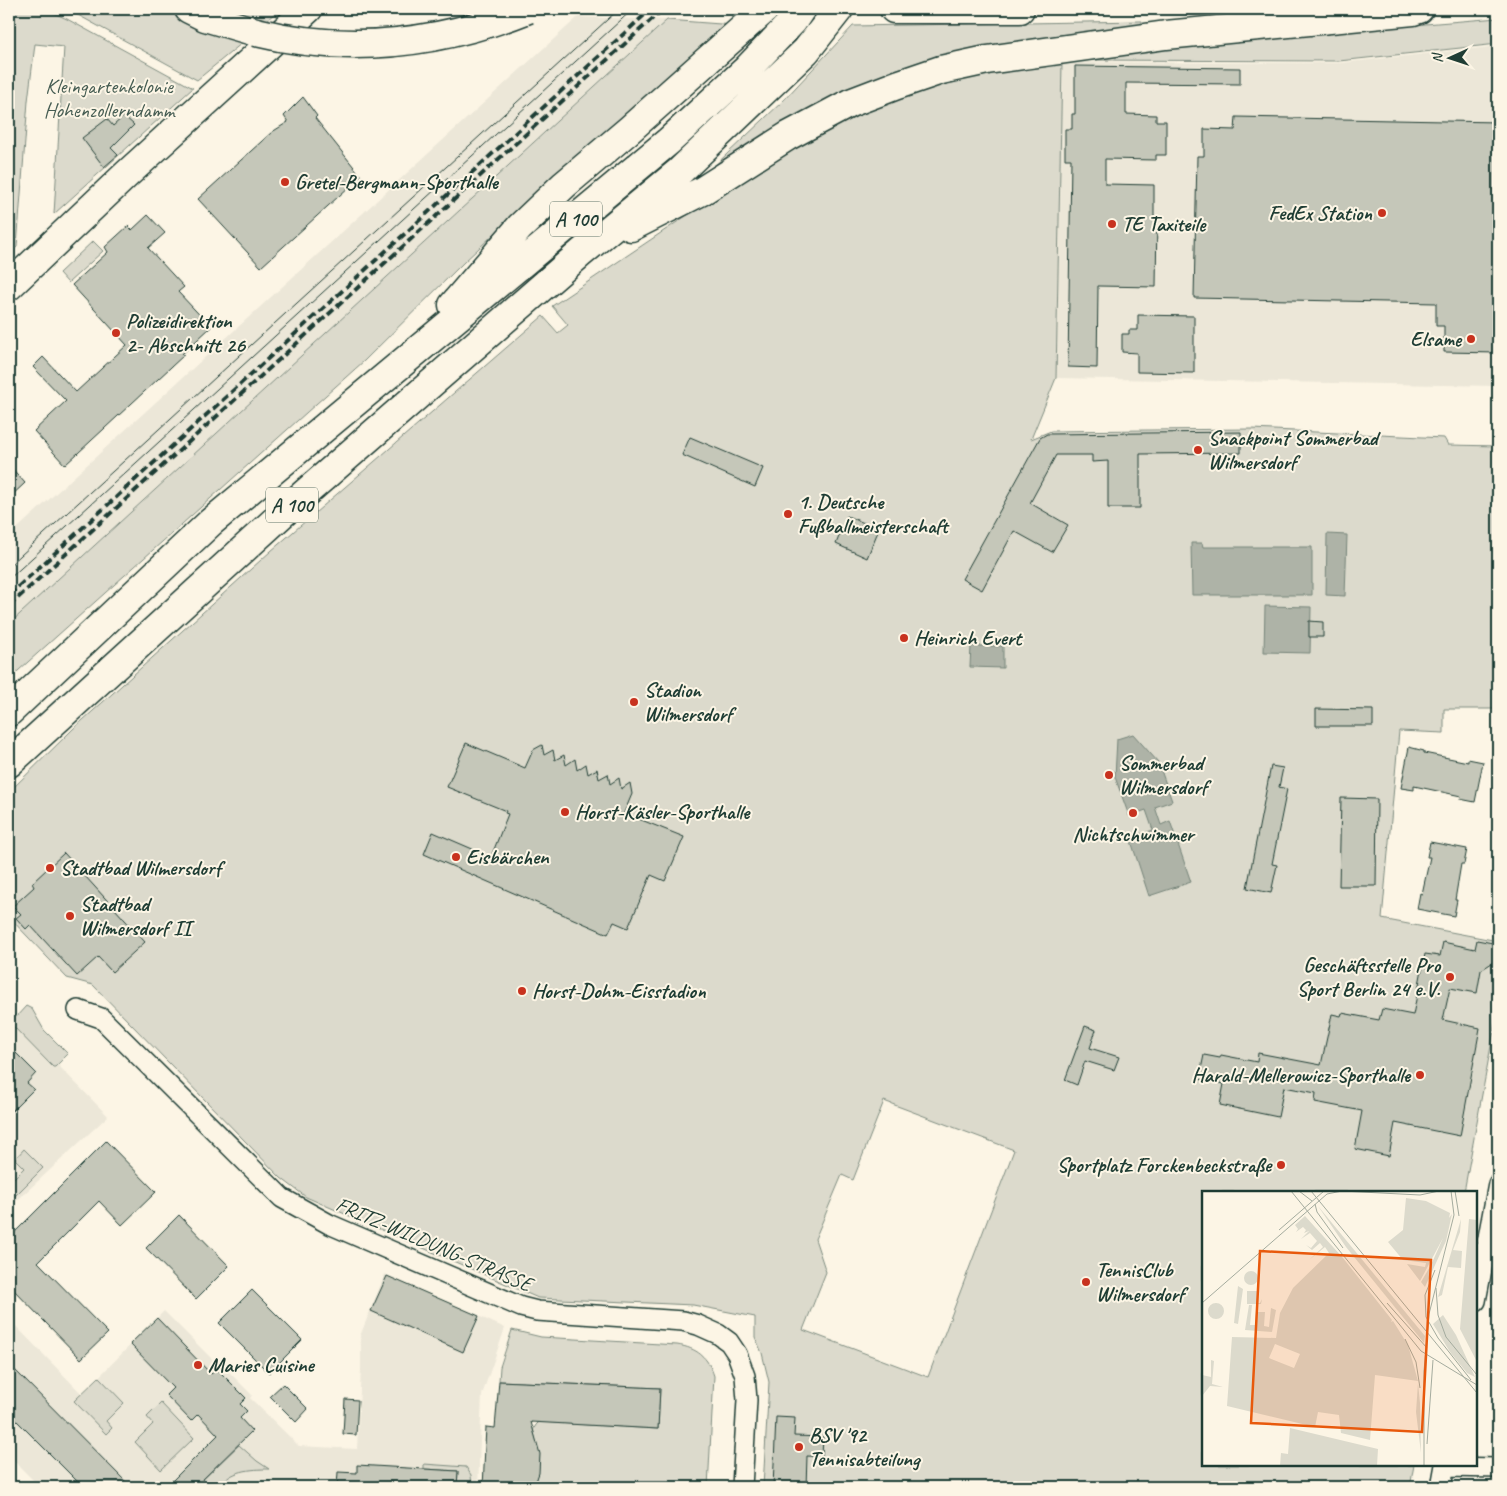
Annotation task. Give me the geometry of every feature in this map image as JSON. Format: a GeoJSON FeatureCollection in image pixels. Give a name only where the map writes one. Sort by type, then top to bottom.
{"type":"FeatureCollection","features":[{"type":"Feature","properties":{"kind":"main road"},"geometry":{"type":"LineString","coordinates":[[189,9],[206,17],[256,32],[307,42],[357,45],[404,42],[468,29],[501,20],[528,9]]}},
{"type":"Feature","properties":{"kind":"main road"},"geometry":{"type":"LineString","coordinates":[[9,286],[127,174],[308,9]]}},
{"type":"Feature","properties":{"kind":"main road"},"geometry":{"type":"LineString","coordinates":[[401,365],[520,227],[564,185],[630,130],[765,9]]}},
{"type":"Feature","properties":{"kind":"main road","name":"A 100"},"geometry":{"type":"LineString","coordinates":[[9,712],[211,522],[669,141],[747,69],[802,9]]}},
{"type":"Feature","properties":{"kind":"main road","name":"A 100"},"geometry":{"type":"LineString","coordinates":[[9,763],[303,495],[581,253],[680,171],[806,51],[839,9]]}},
{"type":"Feature","properties":{"kind":"main road"},"geometry":{"type":"LineString","coordinates":[[894,9],[1020,9]]}},
{"type":"Feature","properties":{"kind":"main road"},"geometry":{"type":"LineString","coordinates":[[581,253],[702,191],[788,136],[850,103],[941,70],[987,60],[1166,35],[1419,9]]}},
{"type":"Feature","properties":{"kind":"street","name":"FRITZ-WILDUNG-STRASSE"},"geometry":{"type":"LineString","coordinates":[[78,1010],[101,1018],[282,1198],[329,1224],[521,1307],[537,1311],[683,1321],[718,1334],[729,1342],[737,1354],[745,1376],[747,1400],[742,1487]]}},
{"type":"Feature","properties":{"kind":"street"},"geometry":{"type":"LineString","coordinates":[[1477,1297],[1494,1224],[1498,1184]]}},
{"type":"Feature","properties":{"kind":"street"},"geometry":{"type":"LineString","coordinates":[[1441,1487],[1445,1466],[1498,1468]]}},
{"type":"Feature","properties":{"kind":"shaded area"},"geometry":{"type":"Polygon","coordinates":[[[578,17],[667,20],[9,624],[9,536],[578,17]]]}},
{"type":"Feature","properties":{"kind":"shaded area"},"geometry":{"type":"Polygon","coordinates":[[[1498,46],[1498,386],[1056,378],[1062,62],[1339,63],[1498,46]]]}},
{"type":"Feature","properties":{"kind":"shaded area"},"geometry":{"type":"Polygon","coordinates":[[[1327,534],[1347,535],[1345,596],[1326,595],[1327,534]]]}},
{"type":"Feature","properties":{"kind":"shaded area"},"geometry":{"type":"Polygon","coordinates":[[[1191,543],[1202,543],[1203,547],[1312,547],[1312,595],[1192,595],[1191,543]]]}},
{"type":"Feature","properties":{"kind":"shaded area"},"geometry":{"type":"Polygon","coordinates":[[[1265,606],[1311,607],[1310,653],[1264,652],[1265,606]]]}},
{"type":"Feature","properties":{"kind":"shaded area"},"geometry":{"type":"Polygon","coordinates":[[[971,646],[1003,646],[1003,668],[970,667],[971,646]]]}},
{"type":"Feature","properties":{"kind":"shaded area","name":"Nichtschwimmer"},"geometry":{"type":"Polygon","coordinates":[[[1133,734],[1158,762],[1172,801],[1155,807],[1161,825],[1170,821],[1191,882],[1149,896],[1130,838],[1153,830],[1146,810],[1129,816],[1115,777],[1117,739],[1133,734]]]}},
{"type":"Feature","properties":{"kind":"shaded area"},"geometry":{"type":"Polygon","coordinates":[[[9,1015],[108,1116],[9,1208],[9,1015]]]}},
{"type":"Feature","properties":{"kind":"shaded area"},"geometry":{"type":"Polygon","coordinates":[[[385,1274],[505,1328],[482,1395],[478,1487],[40,1487],[9,1456],[9,1319],[82,1394],[164,1311],[219,1366],[221,1364],[252,1395],[250,1398],[299,1446],[357,1449],[361,1369],[360,1336],[385,1274]]]}},
{"type":"Feature","properties":{"kind":"green space","name":"Kleingartenkolonie Hohenzollerndamm"},"geometry":{"type":"Polygon","coordinates":[[[9,9],[45,9],[67,19],[193,88],[54,214],[64,47],[35,44],[28,101],[17,247],[9,254],[9,9]]]}},
{"type":"Feature","properties":{"kind":"green space"},"geometry":{"type":"Polygon","coordinates":[[[67,9],[162,9],[242,43],[197,80],[67,9]]]}},
{"type":"Feature","properties":{"kind":"green space"},"geometry":{"type":"Polygon","coordinates":[[[215,9],[279,9],[264,23],[215,9]]]}},
{"type":"Feature","properties":{"kind":"green space"},"geometry":{"type":"Polygon","coordinates":[[[1498,18],[1498,44],[1339,61],[1079,60],[1256,38],[1498,18]]]}},
{"type":"Feature","properties":{"kind":"green space"},"geometry":{"type":"Polygon","coordinates":[[[667,20],[734,25],[508,221],[364,361],[9,679],[9,624],[667,20]]]}},
{"type":"Feature","properties":{"kind":"green space"},"geometry":{"type":"Polygon","coordinates":[[[1142,21],[1142,26],[978,50],[708,172],[783,101],[853,26],[1142,21]]]}},
{"type":"Feature","properties":{"kind":"green space"},"geometry":{"type":"Polygon","coordinates":[[[1062,62],[1056,378],[1031,439],[1051,431],[1252,429],[1444,438],[1448,445],[1498,446],[1498,709],[1444,709],[1444,733],[1399,731],[1382,919],[1498,941],[1498,1008],[1464,1191],[1202,1191],[1202,1466],[1414,1466],[1410,1487],[763,1487],[769,1382],[762,1353],[755,1337],[755,1317],[693,1305],[538,1298],[306,1197],[281,1178],[93,985],[67,978],[9,917],[9,792],[73,729],[271,551],[543,316],[558,333],[568,325],[552,306],[759,167],[862,111],[936,86],[980,74],[1062,62]],[[884,1101],[853,1180],[842,1175],[815,1239],[826,1272],[803,1330],[928,1377],[1014,1150],[884,1101]]]}},
{"type":"Feature","properties":{"kind":"green space"},"geometry":{"type":"Polygon","coordinates":[[[93,241],[103,251],[68,283],[59,273],[93,241]]]}},
{"type":"Feature","properties":{"kind":"green space"},"geometry":{"type":"Polygon","coordinates":[[[26,1006],[32,1009],[44,1030],[68,1054],[55,1067],[9,1022],[9,1010],[16,1017],[26,1006]]]}},
{"type":"Feature","properties":{"kind":"green space"},"geometry":{"type":"Polygon","coordinates":[[[24,1149],[43,1168],[9,1202],[9,1183],[24,1168],[15,1159],[24,1149]]]}},
{"type":"Feature","properties":{"kind":"green space"},"geometry":{"type":"Polygon","coordinates":[[[512,1330],[541,1337],[677,1345],[690,1348],[701,1354],[712,1369],[714,1376],[708,1487],[534,1487],[539,1458],[533,1430],[539,1422],[658,1429],[660,1388],[499,1381],[500,1367],[512,1330]]]}},
{"type":"Feature","properties":{"kind":"green space"},"geometry":{"type":"Polygon","coordinates":[[[99,1377],[124,1403],[106,1421],[112,1428],[106,1434],[74,1401],[99,1377]]]}},
{"type":"Feature","properties":{"kind":"green space"},"geometry":{"type":"Polygon","coordinates":[[[161,1403],[194,1438],[161,1470],[135,1442],[153,1424],[147,1417],[161,1403]]]}},
{"type":"Feature","properties":{"kind":"green space"},"geometry":{"type":"Polygon","coordinates":[[[239,1445],[269,1469],[248,1470],[235,1474],[224,1481],[220,1487],[195,1487],[239,1445]]]}},
{"type":"Feature","properties":{"kind":"green space"},"geometry":{"type":"Polygon","coordinates":[[[424,1464],[466,1467],[471,1475],[472,1487],[457,1487],[458,1471],[424,1469],[424,1464]]]}},
{"type":"Feature","properties":{"kind":"building"},"geometry":{"type":"Polygon","coordinates":[[[1075,66],[1240,68],[1240,84],[1126,83],[1126,114],[1156,115],[1156,121],[1166,121],[1166,155],[1156,155],[1156,160],[1105,159],[1105,184],[1154,185],[1154,217],[1157,217],[1156,287],[1098,286],[1097,368],[1068,367],[1071,159],[1065,159],[1065,129],[1072,129],[1072,114],[1075,114],[1075,66]]]}},
{"type":"Feature","properties":{"kind":"building","name":"Gretel-Bergmann-Sporthalle"},"geometry":{"type":"Polygon","coordinates":[[[303,97],[317,116],[315,118],[361,176],[261,267],[198,199],[272,132],[288,122],[284,116],[303,97]]]}},
{"type":"Feature","properties":{"kind":"building"},"geometry":{"type":"Polygon","coordinates":[[[124,116],[134,125],[111,148],[118,155],[104,167],[82,138],[107,119],[113,126],[124,116]]]}},
{"type":"Feature","properties":{"kind":"building"},"geometry":{"type":"Polygon","coordinates":[[[1236,117],[1498,122],[1498,353],[1444,352],[1444,326],[1436,326],[1436,303],[1194,298],[1197,156],[1204,156],[1204,129],[1235,130],[1236,117]]]}},
{"type":"Feature","properties":{"kind":"building"},"geometry":{"type":"Polygon","coordinates":[[[148,215],[165,233],[148,248],[184,287],[178,292],[211,327],[182,354],[184,355],[65,465],[34,431],[66,401],[33,367],[43,357],[76,392],[127,345],[72,285],[108,252],[105,247],[128,226],[132,230],[148,215]]]}},
{"type":"Feature","properties":{"kind":"building"},"geometry":{"type":"Polygon","coordinates":[[[1138,315],[1194,316],[1194,373],[1137,372],[1137,353],[1122,352],[1122,334],[1129,334],[1129,330],[1138,330],[1138,315]]]}},
{"type":"Feature","properties":{"kind":"building"},"geometry":{"type":"Polygon","coordinates":[[[1241,432],[1241,453],[1140,454],[1140,508],[1108,508],[1108,461],[1092,462],[1092,455],[1056,455],[1030,503],[1068,525],[1052,552],[1014,531],[982,590],[962,579],[1040,438],[1047,434],[1241,432]]]}},
{"type":"Feature","properties":{"kind":"building"},"geometry":{"type":"Polygon","coordinates":[[[690,437],[763,468],[755,487],[682,455],[690,437]]]}},
{"type":"Feature","properties":{"kind":"building"},"geometry":{"type":"Polygon","coordinates":[[[9,465],[25,483],[9,498],[9,465]]]}},
{"type":"Feature","properties":{"kind":"building"},"geometry":{"type":"Polygon","coordinates":[[[847,516],[879,529],[867,558],[836,544],[847,516]]]}},
{"type":"Feature","properties":{"kind":"building"},"geometry":{"type":"Polygon","coordinates":[[[1309,621],[1323,622],[1323,637],[1309,637],[1309,621]]]}},
{"type":"Feature","properties":{"kind":"building"},"geometry":{"type":"Polygon","coordinates":[[[1316,709],[1373,710],[1373,726],[1316,726],[1316,709]]]}},
{"type":"Feature","properties":{"kind":"building"},"geometry":{"type":"Polygon","coordinates":[[[466,743],[525,768],[533,750],[542,745],[544,755],[553,750],[555,760],[564,755],[566,765],[575,759],[577,770],[586,764],[588,774],[597,769],[599,779],[608,774],[610,784],[619,778],[621,789],[630,783],[632,794],[624,813],[684,837],[665,881],[651,875],[628,928],[614,922],[608,934],[424,854],[433,832],[491,857],[508,814],[505,813],[506,811],[447,787],[466,743]]]}},
{"type":"Feature","properties":{"kind":"building"},"geometry":{"type":"Polygon","coordinates":[[[1409,747],[1424,751],[1424,753],[1468,762],[1468,759],[1483,762],[1475,802],[1460,799],[1461,796],[1414,786],[1414,790],[1401,788],[1409,747]]]}},
{"type":"Feature","properties":{"kind":"building"},"geometry":{"type":"Polygon","coordinates":[[[1271,766],[1283,768],[1279,787],[1287,789],[1272,864],[1277,865],[1271,893],[1247,888],[1271,766]]]}},
{"type":"Feature","properties":{"kind":"building"},"geometry":{"type":"Polygon","coordinates":[[[1341,798],[1377,799],[1376,886],[1339,886],[1341,798]]]}},
{"type":"Feature","properties":{"kind":"building"},"geometry":{"type":"Polygon","coordinates":[[[1430,842],[1467,849],[1464,864],[1461,864],[1454,916],[1417,909],[1430,857],[1427,857],[1430,842]]]}},
{"type":"Feature","properties":{"kind":"building","name":"Stadtbad Wilmersdorf II"},"geometry":{"type":"Polygon","coordinates":[[[64,853],[145,942],[112,972],[98,957],[77,976],[30,925],[26,929],[16,918],[21,914],[13,906],[34,887],[32,883],[64,853]]]}},
{"type":"Feature","properties":{"kind":"building"},"geometry":{"type":"Polygon","coordinates":[[[1477,940],[1498,944],[1495,961],[1481,970],[1477,993],[1450,988],[1443,1020],[1480,1028],[1460,1136],[1395,1123],[1389,1156],[1355,1149],[1362,1111],[1315,1102],[1316,1093],[1284,1087],[1278,1117],[1220,1105],[1224,1084],[1199,1079],[1204,1055],[1220,1058],[1221,1055],[1257,1062],[1258,1053],[1321,1065],[1332,1014],[1341,1016],[1342,1013],[1379,1020],[1382,1009],[1413,1015],[1425,954],[1440,956],[1443,942],[1475,949],[1477,940]]]}},
{"type":"Feature","properties":{"kind":"building"},"geometry":{"type":"Polygon","coordinates":[[[1085,1026],[1096,1030],[1090,1048],[1119,1057],[1114,1070],[1085,1061],[1077,1085],[1065,1080],[1085,1026]]]}},
{"type":"Feature","properties":{"kind":"building"},"geometry":{"type":"Polygon","coordinates":[[[9,1046],[36,1073],[27,1083],[34,1089],[9,1114],[9,1046]]]}},
{"type":"Feature","properties":{"kind":"building"},"geometry":{"type":"Polygon","coordinates":[[[106,1141],[156,1192],[122,1225],[99,1201],[38,1262],[108,1333],[81,1359],[9,1285],[9,1238],[106,1141]]]}},
{"type":"Feature","properties":{"kind":"building"},"geometry":{"type":"Polygon","coordinates":[[[179,1215],[229,1266],[196,1299],[146,1248],[179,1215]]]}},
{"type":"Feature","properties":{"kind":"building"},"geometry":{"type":"Polygon","coordinates":[[[387,1276],[479,1316],[463,1352],[371,1311],[387,1276]]]}},
{"type":"Feature","properties":{"kind":"building"},"geometry":{"type":"Polygon","coordinates":[[[252,1290],[302,1340],[269,1373],[219,1323],[252,1290]]]}},
{"type":"Feature","properties":{"kind":"building"},"geometry":{"type":"Polygon","coordinates":[[[157,1318],[211,1374],[217,1369],[246,1398],[240,1404],[247,1411],[240,1418],[252,1431],[195,1487],[166,1487],[218,1435],[198,1414],[191,1421],[166,1395],[173,1388],[130,1344],[157,1318]]]}},
{"type":"Feature","properties":{"kind":"building"},"geometry":{"type":"Polygon","coordinates":[[[9,1364],[131,1487],[83,1487],[9,1413],[9,1364]]]}},
{"type":"Feature","properties":{"kind":"building"},"geometry":{"type":"Polygon","coordinates":[[[499,1381],[660,1388],[658,1429],[531,1422],[540,1454],[539,1473],[534,1487],[483,1487],[486,1427],[495,1428],[499,1381]]]}},
{"type":"Feature","properties":{"kind":"building"},"geometry":{"type":"Polygon","coordinates":[[[283,1384],[308,1409],[296,1422],[270,1396],[283,1384]]]}},
{"type":"Feature","properties":{"kind":"building"},"geometry":{"type":"Polygon","coordinates":[[[345,1399],[358,1400],[356,1435],[343,1434],[345,1399]]]}},
{"type":"Feature","properties":{"kind":"building","name":"BSV '92 Tennisabteilung"},"geometry":{"type":"Polygon","coordinates":[[[776,1417],[795,1418],[794,1436],[823,1437],[822,1457],[807,1456],[806,1487],[773,1487],[776,1417]]]}},
{"type":"Feature","properties":{"kind":"building"},"geometry":{"type":"Polygon","coordinates":[[[357,1465],[458,1471],[457,1487],[337,1487],[338,1472],[357,1473],[357,1465]]]}},
{"type":"Feature","properties":{"kind":"tram line"},"geometry":{"type":"LineString","coordinates":[[9,566],[619,9]]}},
{"type":"Feature","properties":{"kind":"tram line"},"geometry":{"type":"LineString","coordinates":[[9,579],[633,9]]}},
{"type":"Feature","properties":{"kind":"railway"},"geometry":{"type":"LineString","coordinates":[[9,595],[651,9]]}},
{"type":"Feature","properties":{"kind":"railway"},"geometry":{"type":"LineString","coordinates":[[9,606],[663,9]]}},
{"type":"Feature","properties":{"kind":"place","name":"Gretel-Bergmann-Sporthalle"},"geometry":{"type":"Point","coordinates":[285,182]}},
{"type":"Feature","properties":{"kind":"place","name":"FedEx Station"},"geometry":{"type":"Point","coordinates":[1382,213]}},
{"type":"Feature","properties":{"kind":"place","name":"TE Taxiteile"},"geometry":{"type":"Point","coordinates":[1112,224]}},
{"type":"Feature","properties":{"kind":"place","name":"Polizeidirektion 2- Abschnitt 26"},"geometry":{"type":"Point","coordinates":[116,333]}},
{"type":"Feature","properties":{"kind":"place","name":"Elsame"},"geometry":{"type":"Point","coordinates":[1471,339]}},
{"type":"Feature","properties":{"kind":"place","name":"Snackpoint Sommerbad Wilmersdorf"},"geometry":{"type":"Point","coordinates":[1198,450]}},
{"type":"Feature","properties":{"kind":"place","name":"1. Deutsche Fußballmeisterschaft"},"geometry":{"type":"Point","coordinates":[788,514]}},
{"type":"Feature","properties":{"kind":"place","name":"Heinrich Evert"},"geometry":{"type":"Point","coordinates":[904,638]}},
{"type":"Feature","properties":{"kind":"place","name":"Stadion Wilmersdorf"},"geometry":{"type":"Point","coordinates":[634,702]}},
{"type":"Feature","properties":{"kind":"place","name":"Sommerbad Wilmersdorf"},"geometry":{"type":"Point","coordinates":[1109,775]}},
{"type":"Feature","properties":{"kind":"place","name":"Horst-Käsler-Sporthalle"},"geometry":{"type":"Point","coordinates":[565,812]}},
{"type":"Feature","properties":{"kind":"place","name":"Nichtschwimmer"},"geometry":{"type":"Point","coordinates":[1133,813]}},
{"type":"Feature","properties":{"kind":"place","name":"Eisbärchen"},"geometry":{"type":"Point","coordinates":[456,857]}},
{"type":"Feature","properties":{"kind":"place","name":"Stadtbad Wilmersdorf"},"geometry":{"type":"Point","coordinates":[50,868]}},
{"type":"Feature","properties":{"kind":"place","name":"Stadtbad Wilmersdorf II"},"geometry":{"type":"Point","coordinates":[70,916]}},
{"type":"Feature","properties":{"kind":"place","name":"Geschäftsstelle Pro Sport Berlin 24 e.V."},"geometry":{"type":"Point","coordinates":[1450,977]}},
{"type":"Feature","properties":{"kind":"place","name":"Horst-Dohm-Eisstadion"},"geometry":{"type":"Point","coordinates":[522,991]}},
{"type":"Feature","properties":{"kind":"place","name":"Harald-Mellerowicz-Sporthalle"},"geometry":{"type":"Point","coordinates":[1420,1075]}},
{"type":"Feature","properties":{"kind":"place","name":"Sportplatz Forckenbeckstraße"},"geometry":{"type":"Point","coordinates":[1281,1165]}},
{"type":"Feature","properties":{"kind":"place","name":"TennisClub Wilmersdorf"},"geometry":{"type":"Point","coordinates":[1086,1282]}},
{"type":"Feature","properties":{"kind":"place","name":"Maries Cuisine"},"geometry":{"type":"Point","coordinates":[198,1365]}},
{"type":"Feature","properties":{"kind":"place","name":"BSV '92 Tennisabteilung"},"geometry":{"type":"Point","coordinates":[799,1447]}}]}
